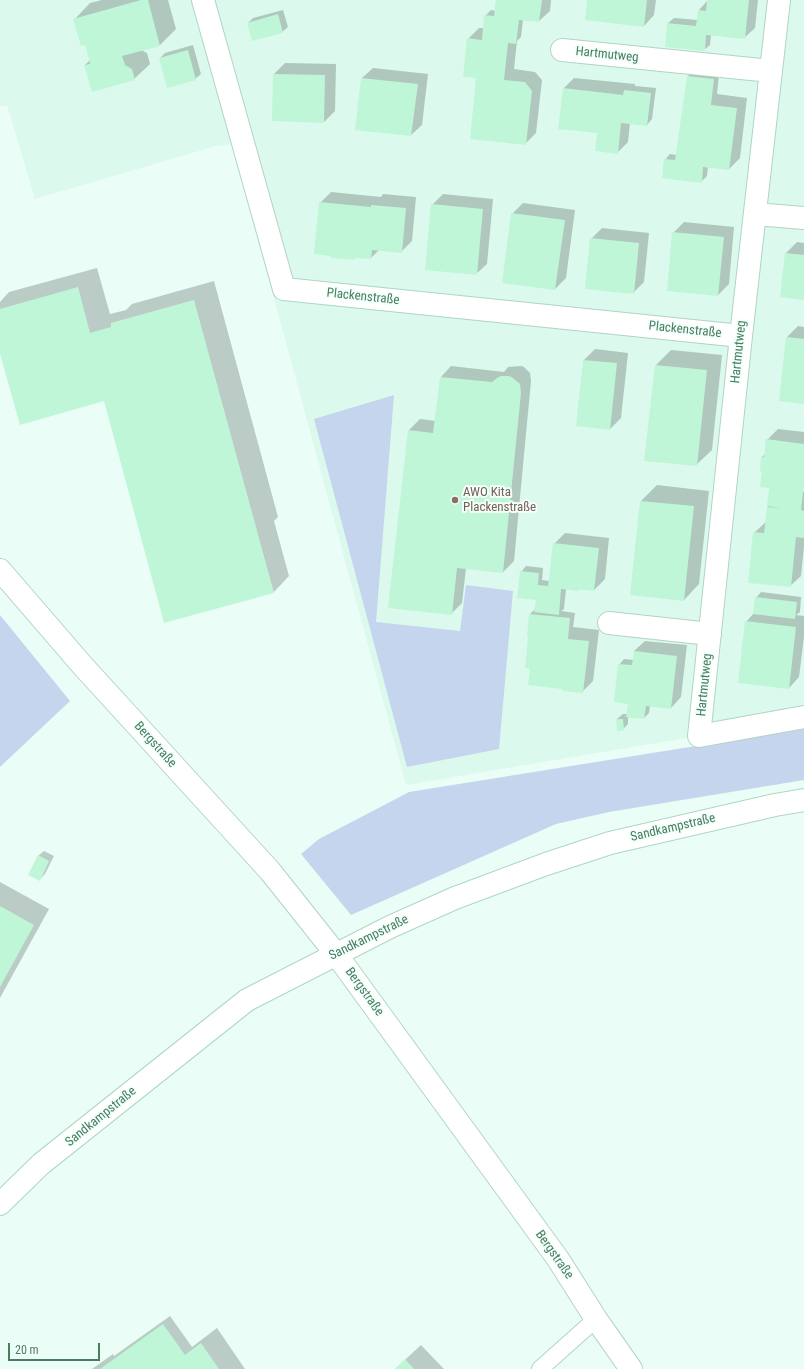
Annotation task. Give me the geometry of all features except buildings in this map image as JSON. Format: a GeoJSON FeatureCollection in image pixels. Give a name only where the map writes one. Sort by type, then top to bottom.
{"type":"FeatureCollection","features":[{"type":"Feature","properties":{"kind":"street","name":"Plackenstraße"},"geometry":{"type":"LineString","coordinates":[[203,0],[284,289],[741,336]]}},
{"type":"Feature","properties":{"kind":"street","name":"Hartmutweg"},"geometry":{"type":"LineString","coordinates":[[779,0],[741,336],[700,736],[804,717]]}},
{"type":"Feature","properties":{"kind":"street","name":"Hartmutweg"},"geometry":{"type":"LineString","coordinates":[[562,50],[771,71]]}},
{"type":"Feature","properties":{"kind":"street"},"geometry":{"type":"LineString","coordinates":[[755,214],[804,218]]}},
{"type":"Feature","properties":{"kind":"street","name":"Bergstraße"},"geometry":{"type":"LineString","coordinates":[[0,570],[82,665],[270,871],[336,954],[558,1259],[596,1320],[631,1369]]}},
{"type":"Feature","properties":{"kind":"street"},"geometry":{"type":"LineString","coordinates":[[609,623],[710,634]]}},
{"type":"Feature","properties":{"kind":"street","name":"Sandkampstraße"},"geometry":{"type":"LineString","coordinates":[[0,1204],[41,1164],[248,1000],[336,954],[390,927],[455,898],[553,861],[610,843],[775,805],[804,800]]}},
{"type":"Feature","properties":{"kind":"lane"},"geometry":{"type":"LineString","coordinates":[[540,1369],[596,1320]]}},
{"type":"Feature","properties":{"kind":"shaded area"},"geometry":{"type":"Polygon","coordinates":[[[0,0],[804,0],[804,717],[406,785],[232,144],[216,146],[35,199],[7,105],[0,107],[0,0]]]}},
{"type":"Feature","properties":{"kind":"shaded area"},"geometry":{"type":"Polygon","coordinates":[[[394,395],[376,622],[460,631],[466,585],[513,591],[499,749],[407,767],[314,419],[394,395]]]}},
{"type":"Feature","properties":{"kind":"shaded area"},"geometry":{"type":"Polygon","coordinates":[[[0,615],[70,701],[0,767],[0,615]]]}},
{"type":"Feature","properties":{"kind":"shaded area"},"geometry":{"type":"Polygon","coordinates":[[[804,728],[804,780],[609,812],[556,824],[351,915],[301,854],[319,839],[409,792],[804,728]]]}},
{"type":"Feature","properties":{"kind":"place","name":"AWO Kita Plackenstraße"},"geometry":{"type":"Point","coordinates":[455,500]}}]}
